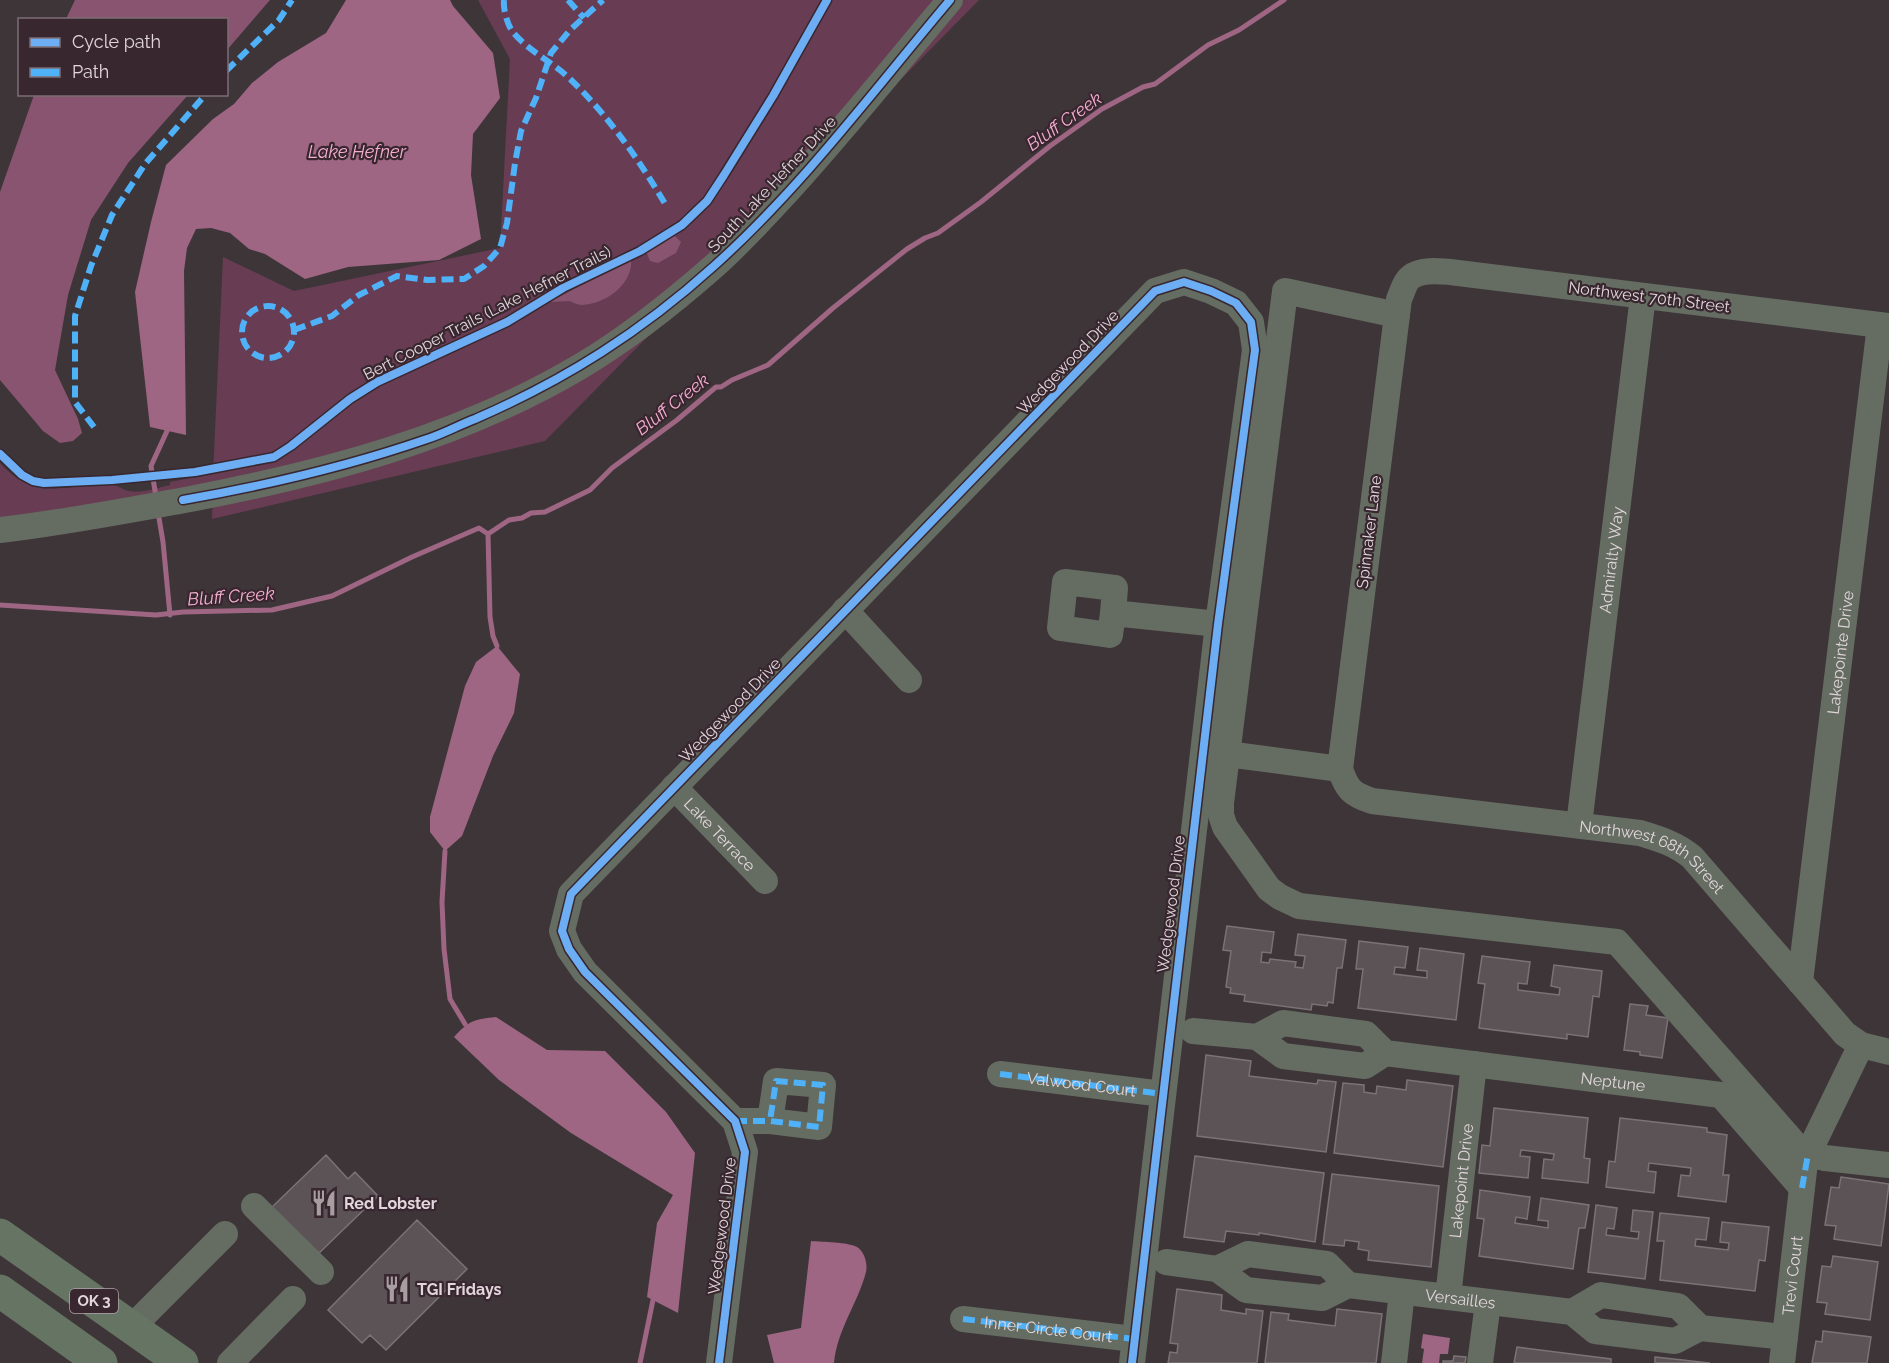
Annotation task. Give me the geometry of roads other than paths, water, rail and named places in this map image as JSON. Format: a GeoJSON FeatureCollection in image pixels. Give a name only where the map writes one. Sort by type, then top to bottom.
{"type":"FeatureCollection","features":[{"type":"Feature","properties":{"kind":"highway","name":"OK 3"},"geometry":{"type":"LineString","coordinates":[[0,1235],[182,1363]]}},
{"type":"Feature","properties":{"kind":"highway","name":"OK 3"},"geometry":{"type":"LineString","coordinates":[[0,1291],[101,1363]]}},
{"type":"Feature","properties":{"kind":"street","name":"South Lake Hefner Drive"},"geometry":{"type":"LineString","coordinates":[[0,530],[85,519],[226,492],[356,460],[428,439],[514,402],[580,367],[623,339],[671,302],[714,267],[752,230],[816,160],[950,0]]}},
{"type":"Feature","properties":{"kind":"street","name":"Northwest 70th Street"},"geometry":{"type":"LineString","coordinates":[[1409,278],[1421,272],[1435,270],[1885,326]]}},
{"type":"Feature","properties":{"kind":"street","name":"Spinnaker Lane"},"geometry":{"type":"LineString","coordinates":[[1343,778],[1399,299],[1409,278]]}},
{"type":"Feature","properties":{"kind":"street","name":"Wedgewood Drive"},"geometry":{"type":"LineString","coordinates":[[719,1363],[745,1152],[735,1121],[585,972],[569,949],[562,931],[571,894],[1155,291],[1184,282],[1236,303],[1251,322],[1255,350],[1218,624],[1133,1351]]}},
{"type":"Feature","properties":{"kind":"street"},"geometry":{"type":"LineString","coordinates":[[1397,315],[1285,291],[1221,803],[1221,814],[1225,827],[1269,889],[1299,906],[1617,942],[1795,1144],[1808,1154],[1825,1158],[1889,1165]]}},
{"type":"Feature","properties":{"kind":"street","name":"Admiralty Way"},"geometry":{"type":"LineString","coordinates":[[1579,825],[1643,296]]}},
{"type":"Feature","properties":{"kind":"street","name":"Lakepointe Drive"},"geometry":{"type":"LineString","coordinates":[[1800,982],[1885,326]]}},
{"type":"Feature","properties":{"kind":"street"},"geometry":{"type":"LineString","coordinates":[[845,610],[909,680]]}},
{"type":"Feature","properties":{"kind":"street"},"geometry":{"type":"LineString","coordinates":[[1113,613],[1218,624]]}},
{"type":"Feature","properties":{"kind":"street"},"geometry":{"type":"LineString","coordinates":[[1227,754],[1343,778]]}},
{"type":"Feature","properties":{"kind":"street","name":"Northwest 68th Street"},"geometry":{"type":"LineString","coordinates":[[1343,778],[1358,796],[1372,801],[1640,833],[1679,847],[1692,857],[1845,1034],[1861,1045],[1889,1052]]}},
{"type":"Feature","properties":{"kind":"street","name":"Lake Terrace"},"geometry":{"type":"LineString","coordinates":[[674,787],[765,881]]}},
{"type":"Feature","properties":{"kind":"street","name":"Neptune"},"geometry":{"type":"LineString","coordinates":[[1193,1031],[1257,1037],[1282,1023],[1366,1034],[1385,1053],[1721,1095],[1802,1188]]}},
{"type":"Feature","properties":{"kind":"street","name":"Trevi Court"},"geometry":{"type":"LineString","coordinates":[[1782,1363],[1808,1154],[1861,1045]]}},
{"type":"Feature","properties":{"kind":"street","name":"Lakepoint Drive"},"geometry":{"type":"LineString","coordinates":[[1448,1298],[1474,1064]]}},
{"type":"Feature","properties":{"kind":"street","name":"Valwood Court"},"geometry":{"type":"LineString","coordinates":[[1000,1074],[1163,1094]]}},
{"type":"Feature","properties":{"kind":"street"},"geometry":{"type":"LineString","coordinates":[[735,1121],[770,1121]]}},
{"type":"Feature","properties":{"kind":"street"},"geometry":{"type":"LineString","coordinates":[[254,1206],[321,1272]]}},
{"type":"Feature","properties":{"kind":"street"},"geometry":{"type":"LineString","coordinates":[[132,1328],[225,1234]]}},
{"type":"Feature","properties":{"kind":"street"},"geometry":{"type":"LineString","coordinates":[[1166,1262],[1217,1269],[1246,1290],[1322,1298],[1348,1285],[1327,1264],[1259,1255],[1248,1254],[1217,1269]]}},
{"type":"Feature","properties":{"kind":"street","name":"Versailles"},"geometry":{"type":"LineString","coordinates":[[1348,1285],[1572,1312]]}},
{"type":"Feature","properties":{"kind":"street"},"geometry":{"type":"LineString","coordinates":[[1394,1363],[1402,1292]]}},
{"type":"Feature","properties":{"kind":"street"},"geometry":{"type":"LineString","coordinates":[[1700,1328],[1677,1306],[1601,1295],[1572,1312],[1595,1331],[1675,1341],[1700,1328],[1785,1337]]}},
{"type":"Feature","properties":{"kind":"street"},"geometry":{"type":"LineString","coordinates":[[230,1363],[293,1299]]}},
{"type":"Feature","properties":{"kind":"street"},"geometry":{"type":"LineString","coordinates":[[1480,1363],[1488,1303]]}},
{"type":"Feature","properties":{"kind":"street","name":"Inner Circle Court"},"geometry":{"type":"LineString","coordinates":[[963,1319],[1133,1351]]}},
{"type":"Feature","properties":{"kind":"water","name":"Lake Hefner"},"geometry":{"type":"Polygon","coordinates":[[[346,0],[450,0],[493,53],[500,98],[473,134],[471,175],[481,239],[439,260],[348,267],[305,279],[265,254],[249,249],[230,233],[211,228],[196,229],[187,248],[184,271],[186,435],[150,427],[135,292],[166,165],[213,119],[234,104],[252,83],[278,62],[326,33],[346,0]]]}},
{"type":"Feature","properties":{"kind":"water"},"geometry":{"type":"Polygon","coordinates":[[[497,646],[520,674],[514,713],[493,756],[462,836],[445,851],[430,832],[430,817],[465,686],[476,662],[497,646]]]}},
{"type":"Feature","properties":{"kind":"water"},"geometry":{"type":"Polygon","coordinates":[[[496,1017],[547,1050],[605,1051],[666,1112],[695,1153],[678,1313],[647,1297],[657,1223],[673,1195],[571,1133],[499,1080],[454,1037],[472,1022],[496,1017]]]}},
{"type":"Feature","properties":{"kind":"water"},"geometry":{"type":"Polygon","coordinates":[[[811,1241],[841,1243],[857,1247],[865,1258],[866,1272],[839,1339],[834,1363],[774,1363],[767,1335],[801,1328],[811,1241]]]}},
{"type":"Feature","properties":{"kind":"water"},"geometry":{"type":"Polygon","coordinates":[[[1423,1334],[1450,1338],[1448,1354],[1440,1354],[1439,1363],[1422,1363],[1423,1334]]]}},
{"type":"Feature","properties":{"kind":"waterway","name":"Bluff Creek"},"geometry":{"type":"LineString","coordinates":[[0,605],[156,615],[183,612],[272,610],[332,596],[412,557],[479,528],[488,534],[509,520],[522,518],[531,513],[545,512],[590,490],[612,468],[677,420],[716,387],[721,387],[768,365],[833,308],[907,249],[938,233],[981,202],[1050,146],[1102,109],[1143,87],[1155,84],[1208,45],[1239,30],[1284,0]]}},
{"type":"Feature","properties":{"kind":"waterway"},"geometry":{"type":"LineString","coordinates":[[156,497],[151,466],[167,431]]}},
{"type":"Feature","properties":{"kind":"waterway"},"geometry":{"type":"LineString","coordinates":[[158,512],[170,615]]}},
{"type":"Feature","properties":{"kind":"waterway"},"geometry":{"type":"LineString","coordinates":[[488,534],[490,617],[497,646]]}},
{"type":"Feature","properties":{"kind":"waterway"},"geometry":{"type":"LineString","coordinates":[[445,851],[442,902],[444,949],[450,999],[465,1024]]}},
{"type":"Feature","properties":{"kind":"waterway"},"geometry":{"type":"LineString","coordinates":[[640,1363],[653,1300]]}},
{"type":"Feature","properties":{"kind":"place","name":"Red Lobster"},"geometry":{"type":"Point","coordinates":[324,1203]}},
{"type":"Feature","properties":{"kind":"place","name":"TGI Fridays"},"geometry":{"type":"Point","coordinates":[397,1289]}}]}
